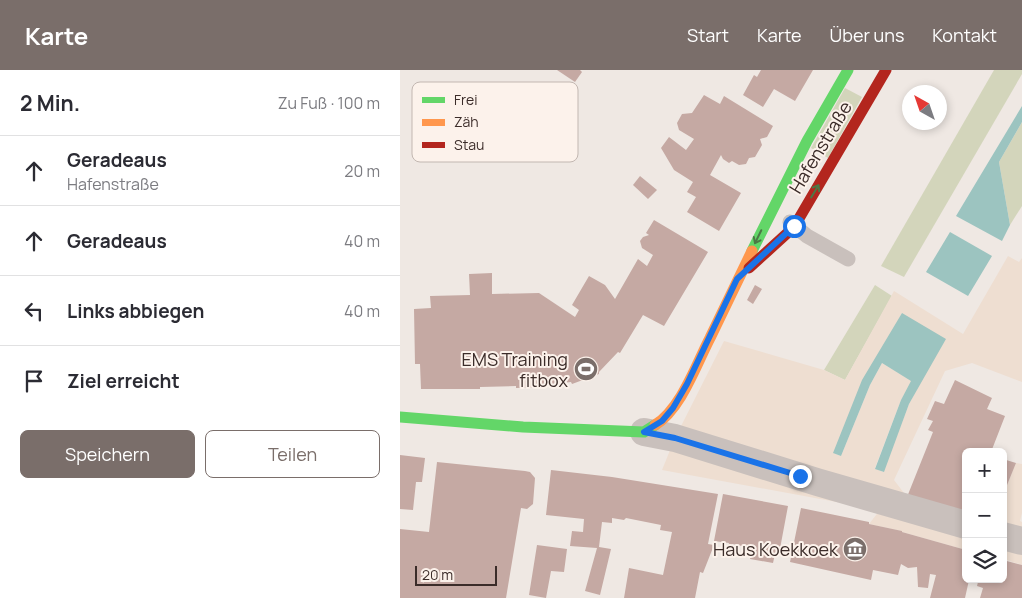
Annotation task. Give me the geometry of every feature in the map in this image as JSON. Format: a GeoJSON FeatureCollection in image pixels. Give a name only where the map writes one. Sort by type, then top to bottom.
{"type":"FeatureCollection","features":[{"type":"Feature","properties":{"kind":"street"},"geometry":{"type":"LineString","coordinates":[[644,432],[662,421],[673,408],[687,384],[778,195],[848,70]]}},
{"type":"Feature","properties":{"kind":"street","name":"Hafenstraße"},"geometry":{"type":"LineString","coordinates":[[737,279],[794,226],[886,70]]}},
{"type":"Feature","properties":{"kind":"street"},"geometry":{"type":"LineString","coordinates":[[400,417],[523,427],[644,432],[675,438],[962,524]]}},
{"type":"Feature","properties":{"kind":"street"},"geometry":{"type":"LineString","coordinates":[[1007,537],[1022,541]]}},
{"type":"Feature","properties":{"kind":"lane"},"geometry":{"type":"LineString","coordinates":[[778,195],[791,201],[783,214],[794,226],[807,236],[848,259]]}},
{"type":"Feature","properties":{"kind":"green space"},"geometry":{"type":"Polygon","coordinates":[[[994,70],[1022,70],[1022,74],[904,277],[881,266],[994,70]]]}},
{"type":"Feature","properties":{"kind":"green space"},"geometry":{"type":"Polygon","coordinates":[[[845,88],[862,97],[828,158],[811,148],[845,88]]]}},
{"type":"Feature","properties":{"kind":"green space"},"geometry":{"type":"Polygon","coordinates":[[[1022,122],[1022,206],[1010,225],[999,162],[1022,122]]]}},
{"type":"Feature","properties":{"kind":"green space"},"geometry":{"type":"Polygon","coordinates":[[[875,285],[892,296],[845,380],[824,370],[875,285]]]}},
{"type":"Feature","properties":{"kind":"shaded area"},"geometry":{"type":"Polygon","coordinates":[[[1008,256],[1019,262],[1022,258],[1022,382],[972,363],[945,371],[894,480],[907,497],[962,516],[962,549],[901,531],[869,524],[880,510],[662,470],[675,438],[724,341],[824,370],[845,380],[894,291],[963,334],[1008,256]],[[902,313],[834,453],[841,456],[870,385],[882,363],[912,381],[901,400],[875,468],[883,472],[909,404],[919,385],[902,313]]]}},
{"type":"Feature","properties":{"kind":"shaded area"},"geometry":{"type":"Polygon","coordinates":[[[1016,463],[1022,464],[1022,513],[1020,521],[1022,522],[1022,565],[1007,560],[1007,485],[1016,463]]]}},
{"type":"Feature","properties":{"kind":"water"},"geometry":{"type":"Polygon","coordinates":[[[1022,106],[1022,122],[999,162],[1010,225],[1002,241],[956,216],[1022,106]]]}},
{"type":"Feature","properties":{"kind":"water"},"geometry":{"type":"Polygon","coordinates":[[[950,232],[992,256],[968,296],[926,272],[950,232]]]}},
{"type":"Feature","properties":{"kind":"water"},"geometry":{"type":"Polygon","coordinates":[[[902,313],[946,339],[909,404],[884,472],[875,469],[901,400],[911,381],[882,363],[870,385],[841,456],[833,453],[862,380],[902,313]]]}},
{"type":"Feature","properties":{"kind":"building"},"geometry":{"type":"Polygon","coordinates":[[[557,70],[580,70],[582,72],[575,82],[557,70]]]}},
{"type":"Feature","properties":{"kind":"building"},"geometry":{"type":"Polygon","coordinates":[[[761,70],[813,70],[795,101],[774,89],[763,107],[743,95],[754,75],[757,77],[761,70]]]}},
{"type":"Feature","properties":{"kind":"building"},"geometry":{"type":"Polygon","coordinates":[[[704,95],[720,104],[724,96],[773,126],[767,137],[760,139],[762,145],[755,157],[749,158],[746,164],[739,165],[732,161],[729,163],[721,155],[710,175],[741,193],[719,231],[687,212],[696,197],[687,192],[693,182],[674,170],[661,148],[669,137],[686,150],[694,139],[679,130],[677,123],[682,114],[692,113],[704,95]]]}},
{"type":"Feature","properties":{"kind":"building"},"geometry":{"type":"Polygon","coordinates":[[[640,176],[657,190],[648,199],[633,185],[640,176]]]}},
{"type":"Feature","properties":{"kind":"building"},"geometry":{"type":"Polygon","coordinates":[[[654,220],[708,252],[664,326],[643,315],[620,353],[618,352],[599,374],[572,384],[571,382],[543,385],[544,387],[421,389],[420,364],[415,364],[414,309],[431,308],[430,296],[470,295],[469,274],[492,273],[492,294],[539,293],[575,317],[579,310],[572,305],[589,276],[605,285],[615,299],[638,259],[647,266],[653,255],[642,248],[640,241],[643,237],[649,235],[646,233],[654,220]]]}},
{"type":"Feature","properties":{"kind":"building"},"geometry":{"type":"Polygon","coordinates":[[[755,285],[762,289],[753,304],[747,300],[755,285]]]}},
{"type":"Feature","properties":{"kind":"building"},"geometry":{"type":"Polygon","coordinates":[[[955,380],[992,398],[987,409],[1005,416],[993,448],[962,448],[962,516],[907,497],[933,432],[928,430],[933,421],[927,419],[935,401],[944,404],[955,380]]]}},
{"type":"Feature","properties":{"kind":"building"},"geometry":{"type":"Polygon","coordinates":[[[400,455],[425,458],[422,482],[416,482],[413,510],[400,509],[400,455]]]}},
{"type":"Feature","properties":{"kind":"building"},"geometry":{"type":"Polygon","coordinates":[[[1007,460],[1016,463],[1007,485],[1007,460]]]}},
{"type":"Feature","properties":{"kind":"building"},"geometry":{"type":"Polygon","coordinates":[[[437,462],[525,471],[530,472],[535,478],[533,504],[527,509],[521,508],[506,598],[400,598],[400,529],[429,532],[437,462]]]}},
{"type":"Feature","properties":{"kind":"building"},"geometry":{"type":"Polygon","coordinates":[[[551,470],[612,477],[718,494],[708,544],[714,545],[703,573],[700,572],[695,598],[624,598],[629,568],[663,575],[672,532],[660,530],[661,525],[626,518],[624,520],[612,518],[612,523],[602,522],[599,547],[611,549],[600,595],[585,591],[597,548],[570,546],[572,531],[583,532],[584,519],[546,515],[551,470]]]}},
{"type":"Feature","properties":{"kind":"building"},"geometry":{"type":"Polygon","coordinates":[[[723,494],[788,506],[779,554],[775,554],[773,563],[750,559],[752,548],[732,544],[728,546],[729,543],[714,541],[723,494]]]}},
{"type":"Feature","properties":{"kind":"building","name":"Haus Koekkoek"},"geometry":{"type":"Polygon","coordinates":[[[801,508],[869,522],[869,524],[902,531],[962,549],[962,583],[968,583],[965,598],[930,598],[936,575],[930,574],[928,588],[918,587],[917,567],[908,568],[901,564],[898,575],[873,570],[871,580],[790,562],[801,508]]]}},
{"type":"Feature","properties":{"kind":"building"},"geometry":{"type":"Polygon","coordinates":[[[537,545],[567,549],[564,572],[551,571],[546,598],[529,595],[537,545]]]}},
{"type":"Feature","properties":{"kind":"building","name":"Haus Koekkoek"},"geometry":{"type":"Polygon","coordinates":[[[1007,561],[1022,565],[1022,598],[980,598],[983,588],[977,586],[978,583],[1007,583],[1007,561]]]}},
{"type":"Feature","properties":{"kind":"traffic: fast"},"geometry":{"type":"LineString","coordinates":[[752,251],[807,141],[848,70]]}},
{"type":"Feature","properties":{"kind":"traffic: fast"},"geometry":{"type":"LineString","coordinates":[[400,417],[523,427],[644,432],[655,425]]}},
{"type":"Feature","properties":{"kind":"traffic: slow"},"geometry":{"type":"LineString","coordinates":[[655,425],[673,408],[687,386],[752,251]]}},
{"type":"Feature","properties":{"kind":"traffic: jam"},"geometry":{"type":"LineString","coordinates":[[749,268],[794,227],[886,70]]}},
{"type":"Feature","properties":{"kind":"place","name":"EMS Training fitbox"},"geometry":{"type":"Point","coordinates":[586,369]}},
{"type":"Feature","properties":{"kind":"place","name":"Haus Koekkoek"},"geometry":{"type":"Point","coordinates":[855,549]}},
{"type":"Feature","properties":{"kind":"route"},"geometry":{"type":"LineString","coordinates":[[794,226],[737,279],[687,384],[673,408],[662,421],[644,432],[675,438],[800,476]]}}]}
